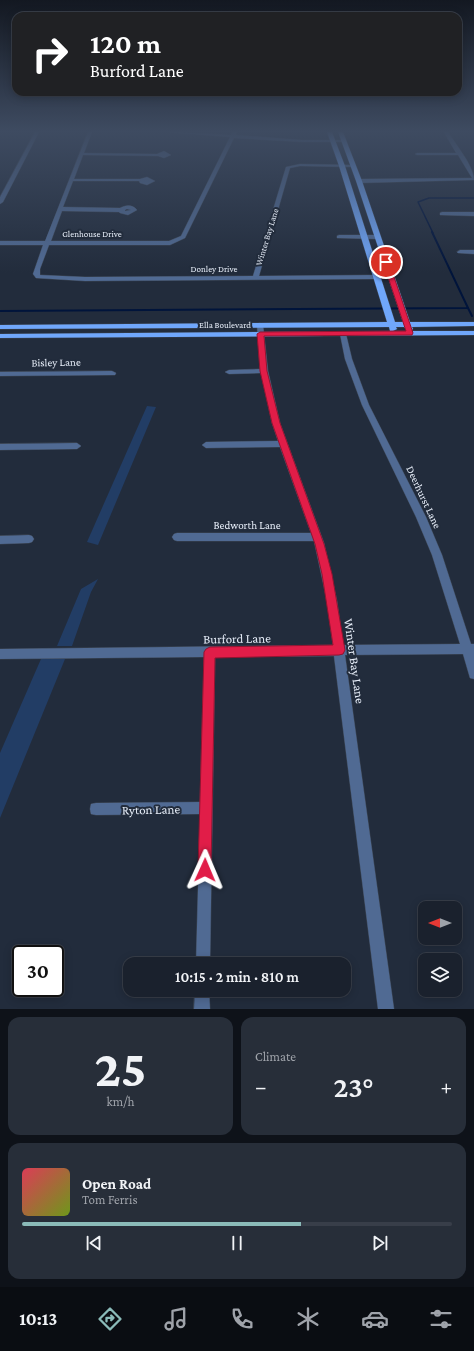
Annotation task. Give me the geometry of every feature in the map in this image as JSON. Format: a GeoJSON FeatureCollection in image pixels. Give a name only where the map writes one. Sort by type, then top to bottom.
{"type":"FeatureCollection","features":[{"type":"Feature","properties":{"kind":"main road"},"geometry":{"type":"LineString","coordinates":[[346,179],[394,333]]}},
{"type":"Feature","properties":{"kind":"main road"},"geometry":{"type":"LineString","coordinates":[[359,181],[377,237],[405,314],[410,333]]}},
{"type":"Feature","properties":{"kind":"main road","name":"Ella Boulevard"},"geometry":{"type":"LineString","coordinates":[[0,336],[260,330],[391,324],[474,324]]}},
{"type":"Feature","properties":{"kind":"main road","name":"Ella Boulevard"},"geometry":{"type":"LineString","coordinates":[[0,327],[260,330],[343,334],[474,333]]}},
{"type":"Feature","properties":{"kind":"street"},"geometry":{"type":"LineString","coordinates":[[0,202],[12,179]]}},
{"type":"Feature","properties":{"kind":"street","name":"Glenhouse Drive"},"geometry":{"type":"LineString","coordinates":[[0,243],[170,243],[183,238],[212,179]]}},
{"type":"Feature","properties":{"kind":"street","name":"Winter Bay Lane"},"geometry":{"type":"LineString","coordinates":[[255,278],[284,179]]}},
{"type":"Feature","properties":{"kind":"street"},"geometry":{"type":"LineString","coordinates":[[359,181],[432,179]]}},
{"type":"Feature","properties":{"kind":"street"},"geometry":{"type":"LineString","coordinates":[[47,243],[72,180],[141,180]]}},
{"type":"Feature","properties":{"kind":"street"},"geometry":{"type":"LineString","coordinates":[[60,209],[122,210]]}},
{"type":"Feature","properties":{"kind":"street"},"geometry":{"type":"LineString","coordinates":[[442,214],[474,214]]}},
{"type":"Feature","properties":{"kind":"street"},"geometry":{"type":"LineString","coordinates":[[339,237],[377,237]]}},
{"type":"Feature","properties":{"kind":"street","name":"Donley Drive"},"geometry":{"type":"LineString","coordinates":[[47,243],[36,274],[42,278],[376,277]]}},
{"type":"Feature","properties":{"kind":"street"},"geometry":{"type":"LineString","coordinates":[[460,252],[474,252]]}},
{"type":"Feature","properties":{"kind":"street","name":"Winter Bay Lane"},"geometry":{"type":"LineString","coordinates":[[260,330],[264,371],[276,423],[317,537],[327,574],[339,650],[386,1009]]}},
{"type":"Feature","properties":{"kind":"street","name":"Deerhurst Lane"},"geometry":{"type":"LineString","coordinates":[[343,334],[345,349],[359,392],[379,436],[402,477],[428,532],[470,649],[474,674]]}},
{"type":"Feature","properties":{"kind":"street"},"geometry":{"type":"LineString","coordinates":[[229,372],[264,371]]}},
{"type":"Feature","properties":{"kind":"street","name":"Bisley Lane"},"geometry":{"type":"LineString","coordinates":[[0,374],[112,373]]}},
{"type":"Feature","properties":{"kind":"street"},"geometry":{"type":"LineString","coordinates":[[206,445],[284,444]]}},
{"type":"Feature","properties":{"kind":"street"},"geometry":{"type":"LineString","coordinates":[[0,447],[77,446]]}},
{"type":"Feature","properties":{"kind":"street","name":"Bedworth Lane"},"geometry":{"type":"LineString","coordinates":[[177,538],[317,537]]}},
{"type":"Feature","properties":{"kind":"street"},"geometry":{"type":"LineString","coordinates":[[0,540],[29,539]]}},
{"type":"Feature","properties":{"kind":"street","name":"Burford Lane"},"geometry":{"type":"LineString","coordinates":[[0,654],[470,649]]}},
{"type":"Feature","properties":{"kind":"street"},"geometry":{"type":"LineString","coordinates":[[203,957],[210,652]]}},
{"type":"Feature","properties":{"kind":"street","name":"Ryton Lane"},"geometry":{"type":"LineString","coordinates":[[96,809],[206,808]]}},
{"type":"Feature","properties":{"kind":"street"},"geometry":{"type":"LineString","coordinates":[[202,997],[202,1009]]}},
{"type":"Feature","properties":{"kind":"shaded area"},"geometry":{"type":"Polygon","coordinates":[[[147,406],[156,407],[98,545],[87,542],[147,406]]]}},
{"type":"Feature","properties":{"kind":"shaded area"},"geometry":{"type":"Polygon","coordinates":[[[98,579],[91,592],[72,646],[57,646],[81,589],[98,579]]]}},
{"type":"Feature","properties":{"kind":"shaded area"},"geometry":{"type":"Polygon","coordinates":[[[41,659],[65,659],[0,818],[0,753],[41,659]]]}},
{"type":"Feature","properties":{"kind":"waterway"},"geometry":{"type":"LineString","coordinates":[[433,233],[418,202],[429,198],[474,198]]}},
{"type":"Feature","properties":{"kind":"waterway"},"geometry":{"type":"LineString","coordinates":[[432,232],[468,308]]}},
{"type":"Feature","properties":{"kind":"waterway"},"geometry":{"type":"LineString","coordinates":[[0,311],[468,308]]}},
{"type":"Feature","properties":{"kind":"waterway"},"geometry":{"type":"LineString","coordinates":[[468,308],[472,316]]}},
{"type":"Feature","properties":{"kind":"route"},"geometry":{"type":"LineString","coordinates":[[205,870],[210,652],[339,650],[327,574],[319,544],[276,423],[262,360],[260,334],[410,333],[405,314],[386,262]]}}]}
